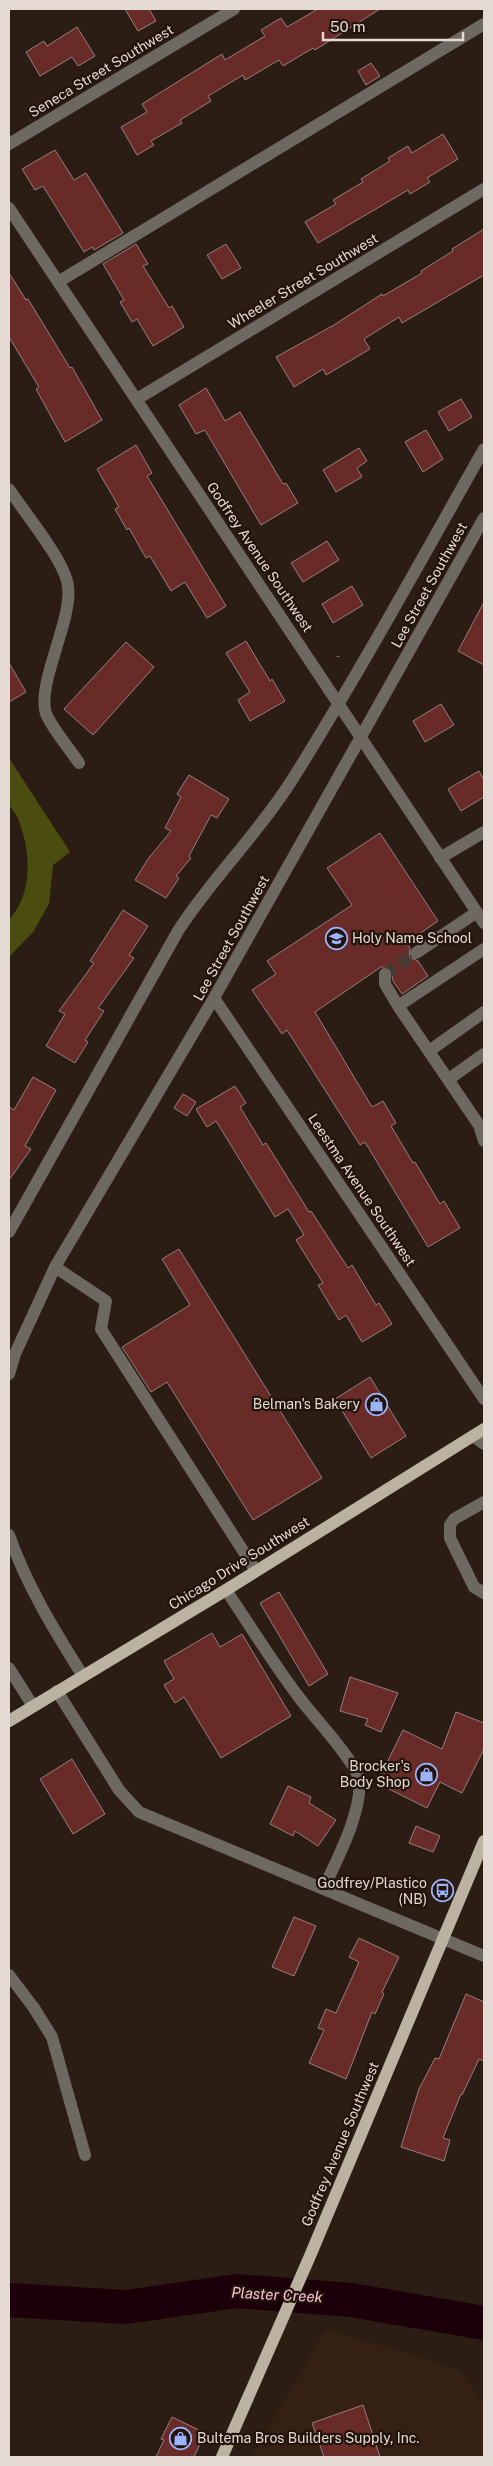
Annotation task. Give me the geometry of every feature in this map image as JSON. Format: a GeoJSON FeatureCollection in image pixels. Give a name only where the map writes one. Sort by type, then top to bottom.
{"type":"FeatureCollection","features":[{"type":"Feature","properties":{"kind":"main road","name":"Chicago Drive Southwest"},"geometry":{"type":"LineString","coordinates":[[9,1721],[226,1590],[484,1429]]}},
{"type":"Feature","properties":{"kind":"main road","name":"Godfrey Avenue Southwest"},"geometry":{"type":"LineString","coordinates":[[222,2457],[310,2256],[484,1841]]}},
{"type":"Feature","properties":{"kind":"street","name":"Seneca Street Southwest"},"geometry":{"type":"LineString","coordinates":[[9,144],[234,9]]}},
{"type":"Feature","properties":{"kind":"street"},"geometry":{"type":"LineString","coordinates":[[58,282],[484,24]]}},
{"type":"Feature","properties":{"kind":"street","name":"Wheeler Street Southwest"},"geometry":{"type":"LineString","coordinates":[[137,400],[484,188]]}},
{"type":"Feature","properties":{"kind":"street","name":"Godfrey Avenue Southwest"},"geometry":{"type":"LineString","coordinates":[[9,208],[484,924]]}},
{"type":"Feature","properties":{"kind":"street","name":"Lee Street Southwest"},"geometry":{"type":"LineString","coordinates":[[9,1232],[178,931],[195,904],[267,817],[338,702],[484,449]]}},
{"type":"Feature","properties":{"kind":"street"},"geometry":{"type":"LineString","coordinates":[[9,489],[64,571],[68,587],[65,616],[44,698],[46,714],[80,763]]}},
{"type":"Feature","properties":{"kind":"street","name":"Lee Street Southwest"},"geometry":{"type":"LineString","coordinates":[[9,1374],[18,1346],[55,1267],[214,998],[484,518]]}},
{"type":"Feature","properties":{"kind":"street"},"geometry":{"type":"LineString","coordinates":[[440,858],[484,832]]}},
{"type":"Feature","properties":{"kind":"street"},"geometry":{"type":"LineString","coordinates":[[416,953],[477,912]]}},
{"type":"Feature","properties":{"kind":"street"},"geometry":{"type":"LineString","coordinates":[[398,1006],[484,949]]}},
{"type":"Feature","properties":{"kind":"street"},"geometry":{"type":"LineString","coordinates":[[385,974],[385,984],[398,1006],[479,1125],[484,1141]]}},
{"type":"Feature","properties":{"kind":"street","name":"Leestma Avenue Southwest"},"geometry":{"type":"LineString","coordinates":[[214,998],[484,1399]]}},
{"type":"Feature","properties":{"kind":"street"},"geometry":{"type":"LineString","coordinates":[[429,1051],[484,1012]]}},
{"type":"Feature","properties":{"kind":"street"},"geometry":{"type":"LineString","coordinates":[[449,1079],[484,1054]]}},
{"type":"Feature","properties":{"kind":"street"},"geometry":{"type":"LineString","coordinates":[[55,1267],[106,1302],[101,1329],[256,1571]]}},
{"type":"Feature","properties":{"kind":"street"},"geometry":{"type":"LineString","coordinates":[[473,1436],[484,1444]]}},
{"type":"Feature","properties":{"kind":"street"},"geometry":{"type":"LineString","coordinates":[[484,1502],[454,1519],[450,1525],[450,1538],[474,1587],[484,1592]]}},
{"type":"Feature","properties":{"kind":"street"},"geometry":{"type":"LineString","coordinates":[[9,1535],[19,1565],[47,1619],[83,1676]]}},
{"type":"Feature","properties":{"kind":"street"},"geometry":{"type":"LineString","coordinates":[[226,1590],[300,1699],[351,1763],[358,1777],[354,1818],[324,1887]]}},
{"type":"Feature","properties":{"kind":"street"},"geometry":{"type":"LineString","coordinates":[[9,1668],[33,1706]]}},
{"type":"Feature","properties":{"kind":"street"},"geometry":{"type":"LineString","coordinates":[[56,1691],[119,1790],[139,1812],[324,1887],[484,1956]]}},
{"type":"Feature","properties":{"kind":"street"},"geometry":{"type":"LineString","coordinates":[[9,1975],[34,2008],[52,2037],[85,2156]]}},
{"type":"Feature","properties":{"kind":"shaded area"},"geometry":{"type":"Polygon","coordinates":[[[9,758],[70,852],[53,865],[49,904],[33,932],[9,957],[9,920],[17,910],[22,898],[28,872],[23,833],[8,800],[9,758]]]}},
{"type":"Feature","properties":{"kind":"shaded area"},"geometry":{"type":"Polygon","coordinates":[[[326,2330],[413,2354],[461,2371],[484,2404],[484,2457],[251,2457],[326,2330]]]}},
{"type":"Feature","properties":{"kind":"building"},"geometry":{"type":"Polygon","coordinates":[[[125,9],[149,9],[156,21],[138,31],[125,9]]]}},
{"type":"Feature","properties":{"kind":"building"},"geometry":{"type":"Polygon","coordinates":[[[318,9],[380,9],[315,50],[313,48],[283,66],[279,60],[245,80],[243,75],[208,96],[211,101],[180,120],[182,123],[151,141],[154,145],[137,155],[121,127],[147,112],[142,104],[222,54],[225,60],[265,36],[261,30],[281,18],[287,27],[318,9]]]}},
{"type":"Feature","properties":{"kind":"building"},"geometry":{"type":"Polygon","coordinates":[[[77,27],[95,56],[78,66],[72,57],[40,76],[26,52],[44,41],[47,46],[77,27]]]}},
{"type":"Feature","properties":{"kind":"building"},"geometry":{"type":"Polygon","coordinates":[[[371,63],[380,76],[366,85],[358,71],[371,63]]]}},
{"type":"Feature","properties":{"kind":"building"},"geometry":{"type":"Polygon","coordinates":[[[443,134],[458,159],[427,178],[430,182],[410,194],[408,190],[318,243],[305,222],[336,204],[333,200],[363,182],[361,179],[390,161],[388,158],[408,146],[412,153],[443,134]]]}},
{"type":"Feature","properties":{"kind":"building"},"geometry":{"type":"Polygon","coordinates":[[[55,150],[74,180],[86,173],[123,233],[94,250],[92,247],[84,252],[43,186],[35,190],[22,169],[55,150]]]}},
{"type":"Feature","properties":{"kind":"building"},"geometry":{"type":"Polygon","coordinates":[[[484,229],[484,275],[402,323],[399,317],[364,339],[370,349],[326,375],[323,369],[294,387],[276,357],[334,325],[382,294],[383,296],[422,273],[421,271],[453,251],[452,249],[484,229]]]}},
{"type":"Feature","properties":{"kind":"building"},"geometry":{"type":"Polygon","coordinates":[[[136,244],[148,264],[143,266],[169,308],[172,306],[184,327],[153,346],[137,319],[132,322],[120,302],[124,300],[103,264],[136,244]]]}},
{"type":"Feature","properties":{"kind":"building"},"geometry":{"type":"Polygon","coordinates":[[[226,244],[241,268],[222,279],[207,255],[226,244]]]}},
{"type":"Feature","properties":{"kind":"building"},"geometry":{"type":"Polygon","coordinates":[[[9,273],[26,300],[28,299],[70,368],[72,367],[102,420],[65,442],[36,389],[39,387],[9,337],[9,273]]]}},
{"type":"Feature","properties":{"kind":"building"},"geometry":{"type":"Polygon","coordinates":[[[206,388],[225,421],[240,412],[283,484],[286,483],[298,503],[261,525],[205,430],[196,434],[179,405],[206,388]]]}},
{"type":"Feature","properties":{"kind":"building"},"geometry":{"type":"Polygon","coordinates":[[[461,399],[472,417],[449,431],[438,412],[461,399]]]}},
{"type":"Feature","properties":{"kind":"building"},"geometry":{"type":"Polygon","coordinates":[[[426,430],[443,459],[423,472],[405,442],[426,430]]]}},
{"type":"Feature","properties":{"kind":"building"},"geometry":{"type":"Polygon","coordinates":[[[136,445],[152,473],[147,476],[226,606],[207,618],[185,582],[171,591],[150,556],[146,558],[129,528],[127,530],[115,509],[119,507],[97,469],[136,445]]]}},
{"type":"Feature","properties":{"kind":"building"},"geometry":{"type":"Polygon","coordinates":[[[359,448],[367,461],[357,468],[362,477],[336,492],[323,470],[359,448]]]}},
{"type":"Feature","properties":{"kind":"building"},"geometry":{"type":"Polygon","coordinates":[[[327,541],[339,560],[303,582],[291,563],[327,541]]]}},
{"type":"Feature","properties":{"kind":"building"},"geometry":{"type":"Polygon","coordinates":[[[352,586],[363,605],[333,623],[322,604],[352,586]]]}},
{"type":"Feature","properties":{"kind":"building"},"geometry":{"type":"Polygon","coordinates":[[[484,602],[484,665],[458,651],[484,602]]]}},
{"type":"Feature","properties":{"kind":"building"},"geometry":{"type":"Polygon","coordinates":[[[246,641],[270,681],[272,679],[285,701],[250,721],[238,700],[250,692],[226,653],[246,641]]]}},
{"type":"Feature","properties":{"kind":"building"},"geometry":{"type":"Polygon","coordinates":[[[126,642],[154,667],[93,735],[64,709],[126,642]]]}},
{"type":"Feature","properties":{"kind":"building"},"geometry":{"type":"Polygon","coordinates":[[[9,663],[26,692],[9,702],[9,663]]]}},
{"type":"Feature","properties":{"kind":"building"},"geometry":{"type":"Polygon","coordinates":[[[441,704],[454,725],[425,742],[413,721],[441,704]]]}},
{"type":"Feature","properties":{"kind":"building"},"geometry":{"type":"Polygon","coordinates":[[[479,771],[484,780],[484,797],[461,811],[448,789],[479,771]]]}},
{"type":"Feature","properties":{"kind":"building"},"geometry":{"type":"Polygon","coordinates":[[[189,775],[229,799],[217,818],[211,815],[189,856],[191,858],[176,876],[179,878],[166,898],[135,880],[148,859],[171,831],[165,828],[181,797],[177,794],[189,775]]]}},
{"type":"Feature","properties":{"kind":"building"},"geometry":{"type":"Polygon","coordinates":[[[380,833],[438,921],[406,943],[410,948],[409,957],[418,961],[428,976],[402,994],[393,981],[392,970],[389,967],[381,967],[315,1012],[372,1107],[383,1101],[396,1123],[391,1126],[413,1163],[415,1162],[440,1204],[444,1201],[460,1228],[428,1247],[365,1142],[360,1145],[287,1030],[282,1034],[252,990],[276,974],[267,961],[352,905],[327,868],[380,833]]]}},
{"type":"Feature","properties":{"kind":"building"},"geometry":{"type":"Polygon","coordinates":[[[123,910],[148,926],[129,955],[134,958],[98,1008],[104,1011],[85,1040],[88,1042],[75,1063],[46,1046],[65,1014],[59,1011],[94,963],[90,961],[123,910]]]}},
{"type":"Feature","properties":{"kind":"building"},"geometry":{"type":"Polygon","coordinates":[[[33,1077],[56,1090],[25,1146],[31,1149],[9,1180],[9,1107],[14,1110],[33,1077]]]}},
{"type":"Feature","properties":{"kind":"building"},"geometry":{"type":"Polygon","coordinates":[[[235,1086],[246,1103],[240,1107],[263,1145],[266,1143],[309,1212],[311,1211],[348,1268],[352,1265],[376,1305],[379,1303],[392,1324],[362,1342],[346,1315],[339,1320],[318,1285],[323,1283],[296,1240],[304,1235],[288,1209],[275,1217],[216,1121],[207,1127],[196,1109],[235,1086]]]}},
{"type":"Feature","properties":{"kind":"building"},"geometry":{"type":"Polygon","coordinates":[[[183,1094],[196,1102],[187,1116],[174,1108],[183,1094]]]}},
{"type":"Feature","properties":{"kind":"building"},"geometry":{"type":"Polygon","coordinates":[[[179,1249],[322,1478],[253,1520],[167,1382],[151,1392],[122,1347],[190,1305],[162,1259],[179,1249]]]}},
{"type":"Feature","properties":{"kind":"building"},"geometry":{"type":"Polygon","coordinates":[[[370,1377],[406,1436],[371,1458],[335,1399],[370,1377]]]}},
{"type":"Feature","properties":{"kind":"building"},"geometry":{"type":"Polygon","coordinates":[[[279,1592],[328,1674],[309,1686],[260,1603],[279,1592]]]}},
{"type":"Feature","properties":{"kind":"building"},"geometry":{"type":"Polygon","coordinates":[[[212,1633],[220,1647],[242,1634],[291,1716],[221,1758],[184,1697],[175,1703],[164,1685],[174,1679],[164,1661],[212,1633]]]}},
{"type":"Feature","properties":{"kind":"building"},"geometry":{"type":"Polygon","coordinates":[[[350,1677],[398,1693],[381,1732],[365,1725],[368,1719],[340,1711],[350,1677]]]}},
{"type":"Feature","properties":{"kind":"building","name":"Brocker's Body Shop"},"geometry":{"type":"Polygon","coordinates":[[[456,1712],[484,1723],[484,1749],[462,1793],[440,1782],[427,1808],[377,1783],[403,1730],[442,1749],[456,1712]]]}},
{"type":"Feature","properties":{"kind":"building"},"geometry":{"type":"Polygon","coordinates":[[[72,1759],[105,1814],[73,1834],[40,1779],[72,1759]]]}},
{"type":"Feature","properties":{"kind":"building"},"geometry":{"type":"Polygon","coordinates":[[[288,1786],[311,1797],[309,1803],[336,1820],[318,1846],[295,1831],[293,1836],[270,1824],[288,1786]]]}},
{"type":"Feature","properties":{"kind":"building"},"geometry":{"type":"Polygon","coordinates":[[[416,1826],[440,1836],[433,1852],[409,1843],[416,1826]]]}},
{"type":"Feature","properties":{"kind":"building"},"geometry":{"type":"Polygon","coordinates":[[[294,1917],[316,1926],[294,1976],[272,1967],[294,1917]]]}},
{"type":"Feature","properties":{"kind":"building"},"geometry":{"type":"Polygon","coordinates":[[[359,1938],[399,1957],[382,1992],[384,1994],[375,2014],[372,2012],[346,2079],[309,2063],[324,2030],[318,2028],[326,2009],[336,2013],[359,1962],[349,1957],[359,1938]]]}},
{"type":"Feature","properties":{"kind":"building"},"geometry":{"type":"Polygon","coordinates":[[[466,1994],[484,2002],[484,2061],[479,2059],[461,2094],[443,2138],[450,2140],[444,2161],[401,2147],[419,2089],[435,2058],[439,2059],[466,1994]]]}},
{"type":"Feature","properties":{"kind":"building"},"geometry":{"type":"Polygon","coordinates":[[[363,2405],[380,2457],[324,2457],[312,2423],[363,2405]]]}},
{"type":"Feature","properties":{"kind":"building","name":"Bultema Bros Builders Supply, Inc."},"geometry":{"type":"Polygon","coordinates":[[[172,2417],[205,2433],[194,2457],[156,2457],[164,2440],[161,2439],[172,2417]]]}},
{"type":"Feature","properties":{"kind":"waterway","name":"Plaster Creek"},"geometry":{"type":"LineString","coordinates":[[9,2300],[126,2307],[237,2291],[351,2300],[484,2323]]}},
{"type":"Feature","properties":{"kind":"tunnel"},"geometry":{"type":"LineString","coordinates":[[385,974],[416,953]]}},
{"type":"Feature","properties":{"kind":"place","name":"Holy Name School"},"geometry":{"type":"Point","coordinates":[336,938]}},
{"type":"Feature","properties":{"kind":"place","name":"Belman's Bakery"},"geometry":{"type":"Point","coordinates":[376,1404]}},
{"type":"Feature","properties":{"kind":"place","name":"Brocker's Body Shop"},"geometry":{"type":"Point","coordinates":[426,1774]}},
{"type":"Feature","properties":{"kind":"place","name":"Godfrey/Plastico (NB)"},"geometry":{"type":"Point","coordinates":[443,1891]}},
{"type":"Feature","properties":{"kind":"place","name":"Bultema Bros Builders Supply, Inc."},"geometry":{"type":"Point","coordinates":[181,2438]}}]}
